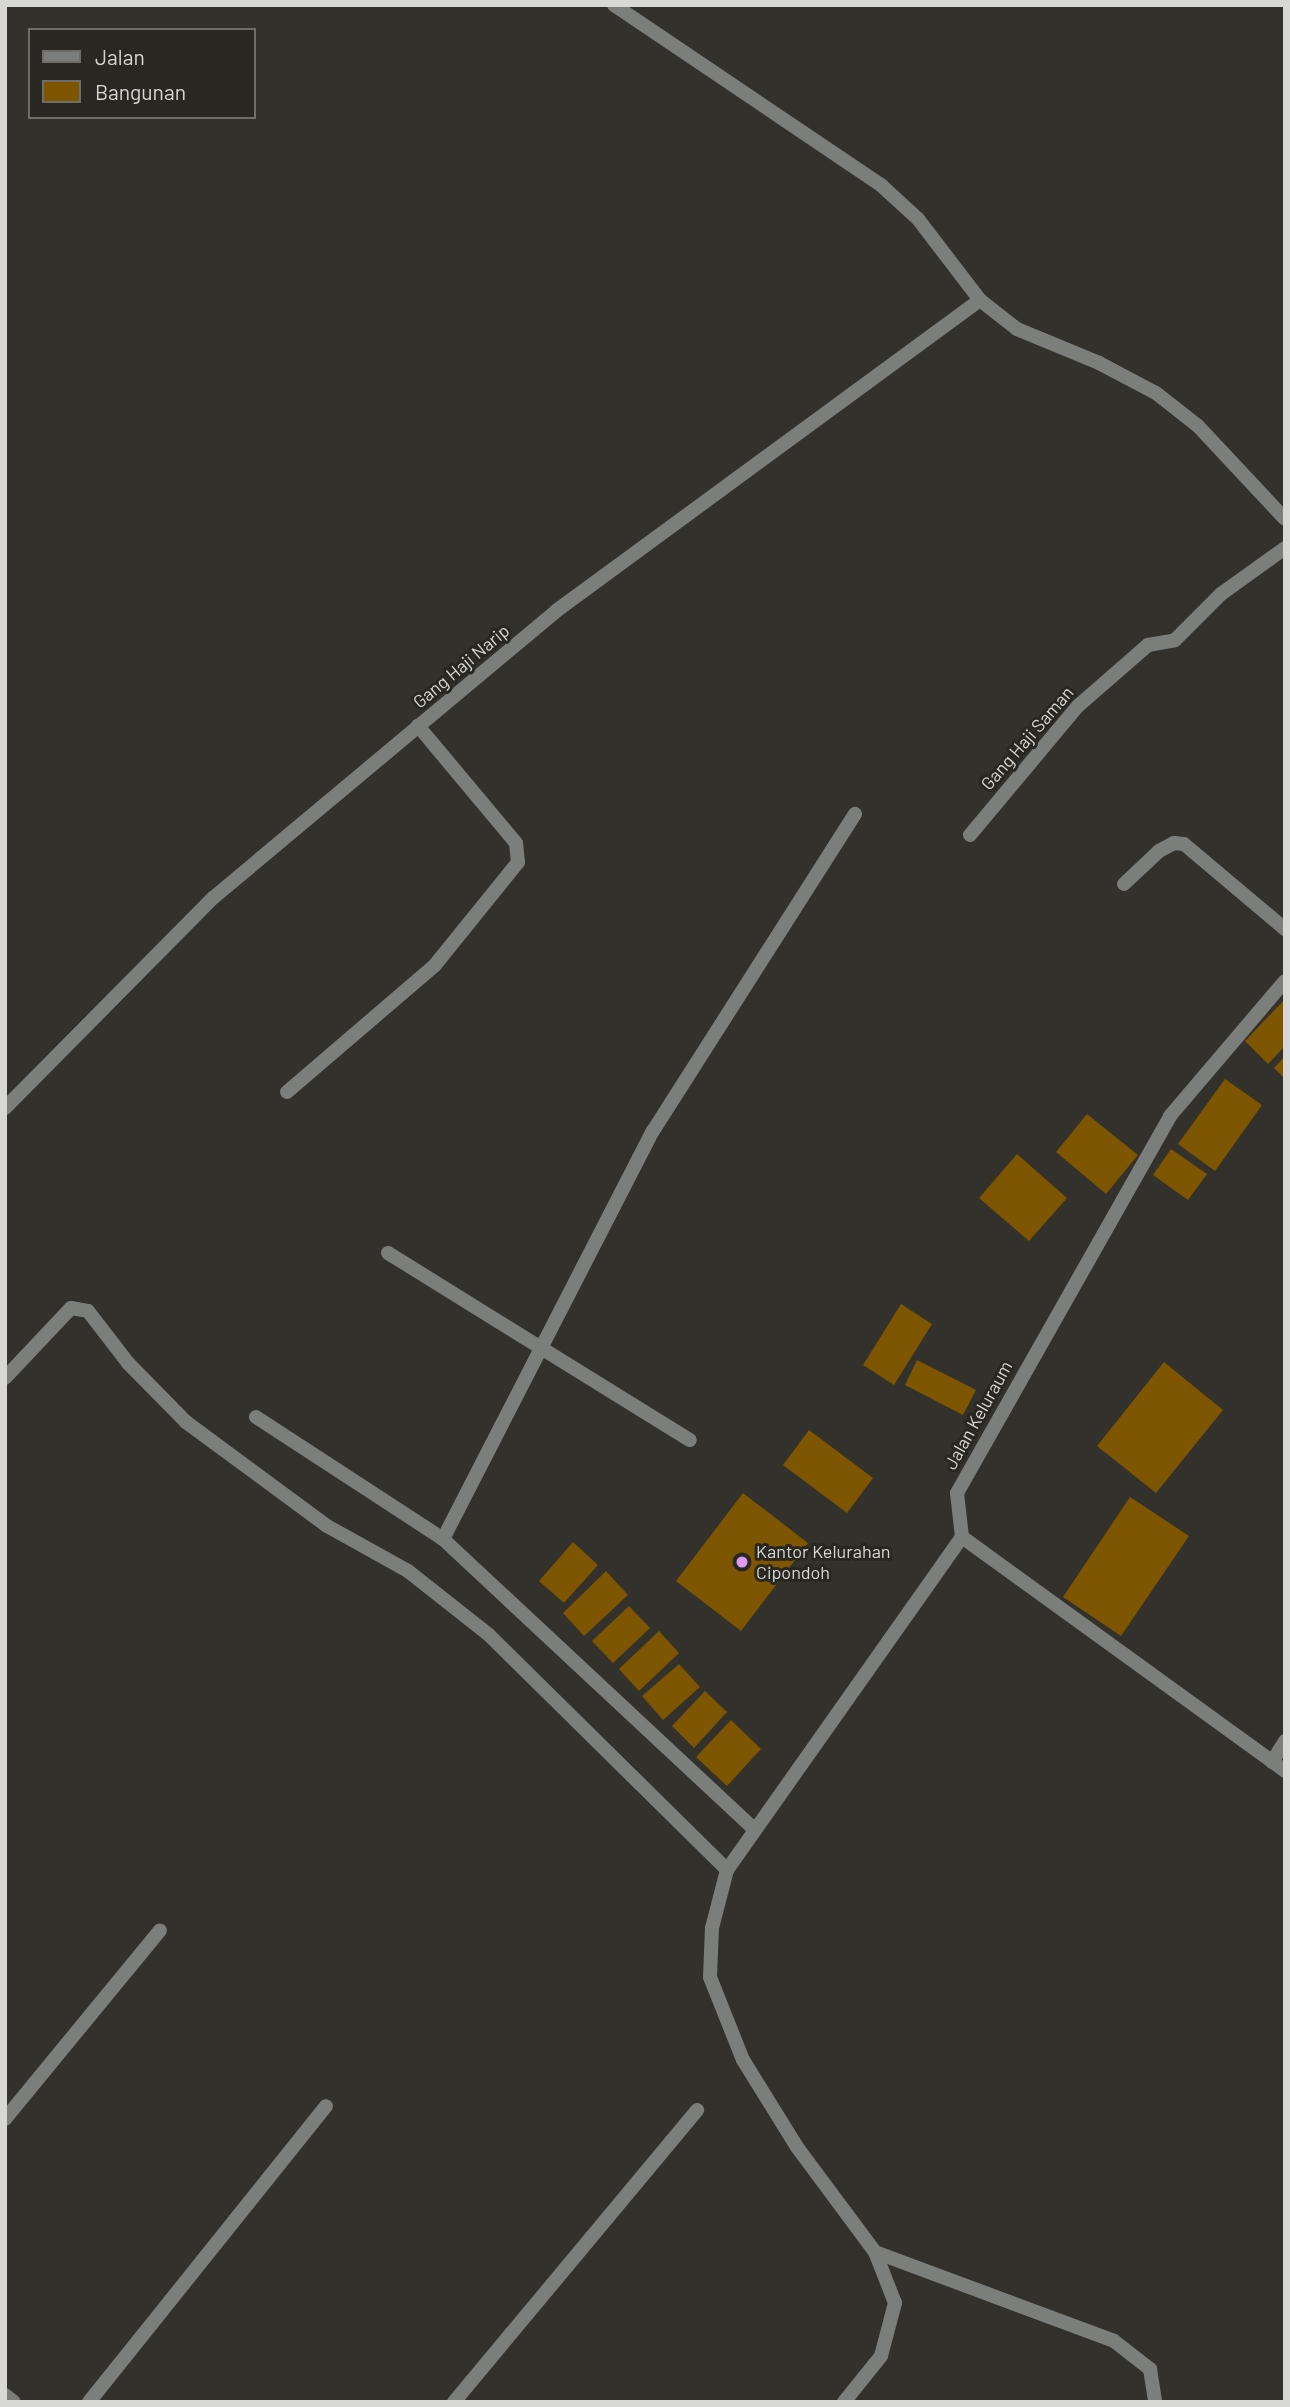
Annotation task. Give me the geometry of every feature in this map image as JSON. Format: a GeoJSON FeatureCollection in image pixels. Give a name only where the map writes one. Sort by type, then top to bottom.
{"type":"FeatureCollection","features":[{"type":"Feature","properties":{"kind":"street"},"geometry":{"type":"LineString","coordinates":[[614,5],[882,186],[918,219],[980,300],[1017,329],[1125,375],[1156,393],[1198,426],[1285,519]]}},
{"type":"Feature","properties":{"kind":"street","name":"Gang Haji Narip"},"geometry":{"type":"LineString","coordinates":[[5,1108],[214,898],[556,611],[980,300]]}},
{"type":"Feature","properties":{"kind":"street","name":"Gang Haji Saman"},"geometry":{"type":"LineString","coordinates":[[970,835],[1078,706],[1148,645],[1175,640],[1221,594],[1285,548]]}},
{"type":"Feature","properties":{"kind":"street"},"geometry":{"type":"LineString","coordinates":[[287,1092],[435,965],[518,862],[516,843],[418,726]]}},
{"type":"Feature","properties":{"kind":"street"},"geometry":{"type":"LineString","coordinates":[[443,1539],[653,1131],[855,814]]}},
{"type":"Feature","properties":{"kind":"street"},"geometry":{"type":"LineString","coordinates":[[1124,884],[1159,851],[1174,843],[1184,844],[1285,929]]}},
{"type":"Feature","properties":{"kind":"street","name":"Jalan Keluraum"},"geometry":{"type":"LineString","coordinates":[[962,1537],[957,1493],[1071,1286],[1170,1116],[1285,981]]}},
{"type":"Feature","properties":{"kind":"street"},"geometry":{"type":"LineString","coordinates":[[388,1252],[690,1440]]}},
{"type":"Feature","properties":{"kind":"street"},"geometry":{"type":"LineString","coordinates":[[5,1378],[71,1308],[88,1311],[128,1363],[186,1422],[327,1526],[408,1571],[489,1635],[727,1870]]}},
{"type":"Feature","properties":{"kind":"street"},"geometry":{"type":"LineString","coordinates":[[256,1417],[443,1539],[753,1828]]}},
{"type":"Feature","properties":{"kind":"street"},"geometry":{"type":"LineString","coordinates":[[844,2402],[881,2356],[891,2328],[895,2303],[875,2252],[797,2147],[743,2060],[710,1977],[712,1928],[727,1870],[753,1828],[962,1537],[1285,1771]]}},
{"type":"Feature","properties":{"kind":"street"},"geometry":{"type":"LineString","coordinates":[[1272,1762],[1285,1741]]}},
{"type":"Feature","properties":{"kind":"street"},"geometry":{"type":"LineString","coordinates":[[5,2119],[160,1930]]}},
{"type":"Feature","properties":{"kind":"street"},"geometry":{"type":"LineString","coordinates":[[89,2402],[326,2106]]}},
{"type":"Feature","properties":{"kind":"street"},"geometry":{"type":"LineString","coordinates":[[454,2402],[697,2110]]}},
{"type":"Feature","properties":{"kind":"street"},"geometry":{"type":"LineString","coordinates":[[875,2252],[1114,2341],[1150,2369],[1154,2402]]}},
{"type":"Feature","properties":{"kind":"street"},"geometry":{"type":"LineString","coordinates":[[5,2395],[14,2402]]}},
{"type":"Feature","properties":{"kind":"building"},"geometry":{"type":"Polygon","coordinates":[[[1285,999],[1285,1046],[1268,1064],[1245,1041],[1285,999]]]}},
{"type":"Feature","properties":{"kind":"building"},"geometry":{"type":"Polygon","coordinates":[[[1285,1056],[1285,1079],[1274,1068],[1285,1056]]]}},
{"type":"Feature","properties":{"kind":"building"},"geometry":{"type":"Polygon","coordinates":[[[1225,1079],[1262,1105],[1215,1171],[1178,1144],[1225,1079]]]}},
{"type":"Feature","properties":{"kind":"building"},"geometry":{"type":"Polygon","coordinates":[[[1087,1114],[1138,1155],[1106,1194],[1056,1152],[1087,1114]]]}},
{"type":"Feature","properties":{"kind":"building"},"geometry":{"type":"Polygon","coordinates":[[[1171,1149],[1207,1174],[1188,1200],[1153,1175],[1171,1149]]]}},
{"type":"Feature","properties":{"kind":"building"},"geometry":{"type":"Polygon","coordinates":[[[1017,1154],[1067,1198],[1029,1241],[979,1198],[1017,1154]]]}},
{"type":"Feature","properties":{"kind":"building"},"geometry":{"type":"Polygon","coordinates":[[[901,1304],[932,1324],[894,1385],[863,1365],[901,1304]]]}},
{"type":"Feature","properties":{"kind":"building"},"geometry":{"type":"Polygon","coordinates":[[[917,1360],[976,1390],[963,1415],[905,1385],[917,1360]]]}},
{"type":"Feature","properties":{"kind":"building"},"geometry":{"type":"Polygon","coordinates":[[[1164,1362],[1223,1410],[1156,1493],[1097,1446],[1164,1362]]]}},
{"type":"Feature","properties":{"kind":"building"},"geometry":{"type":"Polygon","coordinates":[[[809,1430],[873,1478],[847,1513],[783,1465],[809,1430]]]}},
{"type":"Feature","properties":{"kind":"building","name":"Kantor Kelurahan Cipondoh"},"geometry":{"type":"Polygon","coordinates":[[[743,1493],[808,1543],[741,1631],[676,1581],[743,1493]]]}},
{"type":"Feature","properties":{"kind":"building"},"geometry":{"type":"Polygon","coordinates":[[[1130,1497],[1189,1536],[1121,1636],[1063,1597],[1130,1497]]]}},
{"type":"Feature","properties":{"kind":"building"},"geometry":{"type":"Polygon","coordinates":[[[573,1542],[598,1565],[564,1603],[539,1581],[573,1542]]]}},
{"type":"Feature","properties":{"kind":"building"},"geometry":{"type":"Polygon","coordinates":[[[606,1571],[628,1595],[584,1636],[563,1613],[606,1571]]]}},
{"type":"Feature","properties":{"kind":"building"},"geometry":{"type":"Polygon","coordinates":[[[629,1606],[650,1628],[613,1663],[592,1641],[629,1606]]]}},
{"type":"Feature","properties":{"kind":"building"},"geometry":{"type":"Polygon","coordinates":[[[659,1631],[679,1653],[639,1691],[619,1669],[659,1631]]]}},
{"type":"Feature","properties":{"kind":"building"},"geometry":{"type":"Polygon","coordinates":[[[679,1664],[700,1687],[663,1720],[642,1696],[679,1664]]]}},
{"type":"Feature","properties":{"kind":"building"},"geometry":{"type":"Polygon","coordinates":[[[705,1691],[727,1712],[694,1748],[672,1726],[705,1691]]]}},
{"type":"Feature","properties":{"kind":"building"},"geometry":{"type":"Polygon","coordinates":[[[731,1720],[761,1749],[727,1786],[696,1757],[731,1720]]]}},
{"type":"Feature","properties":{"kind":"place","name":"Kantor Kelurahan Cipondoh"},"geometry":{"type":"Point","coordinates":[742,1562]}}]}
